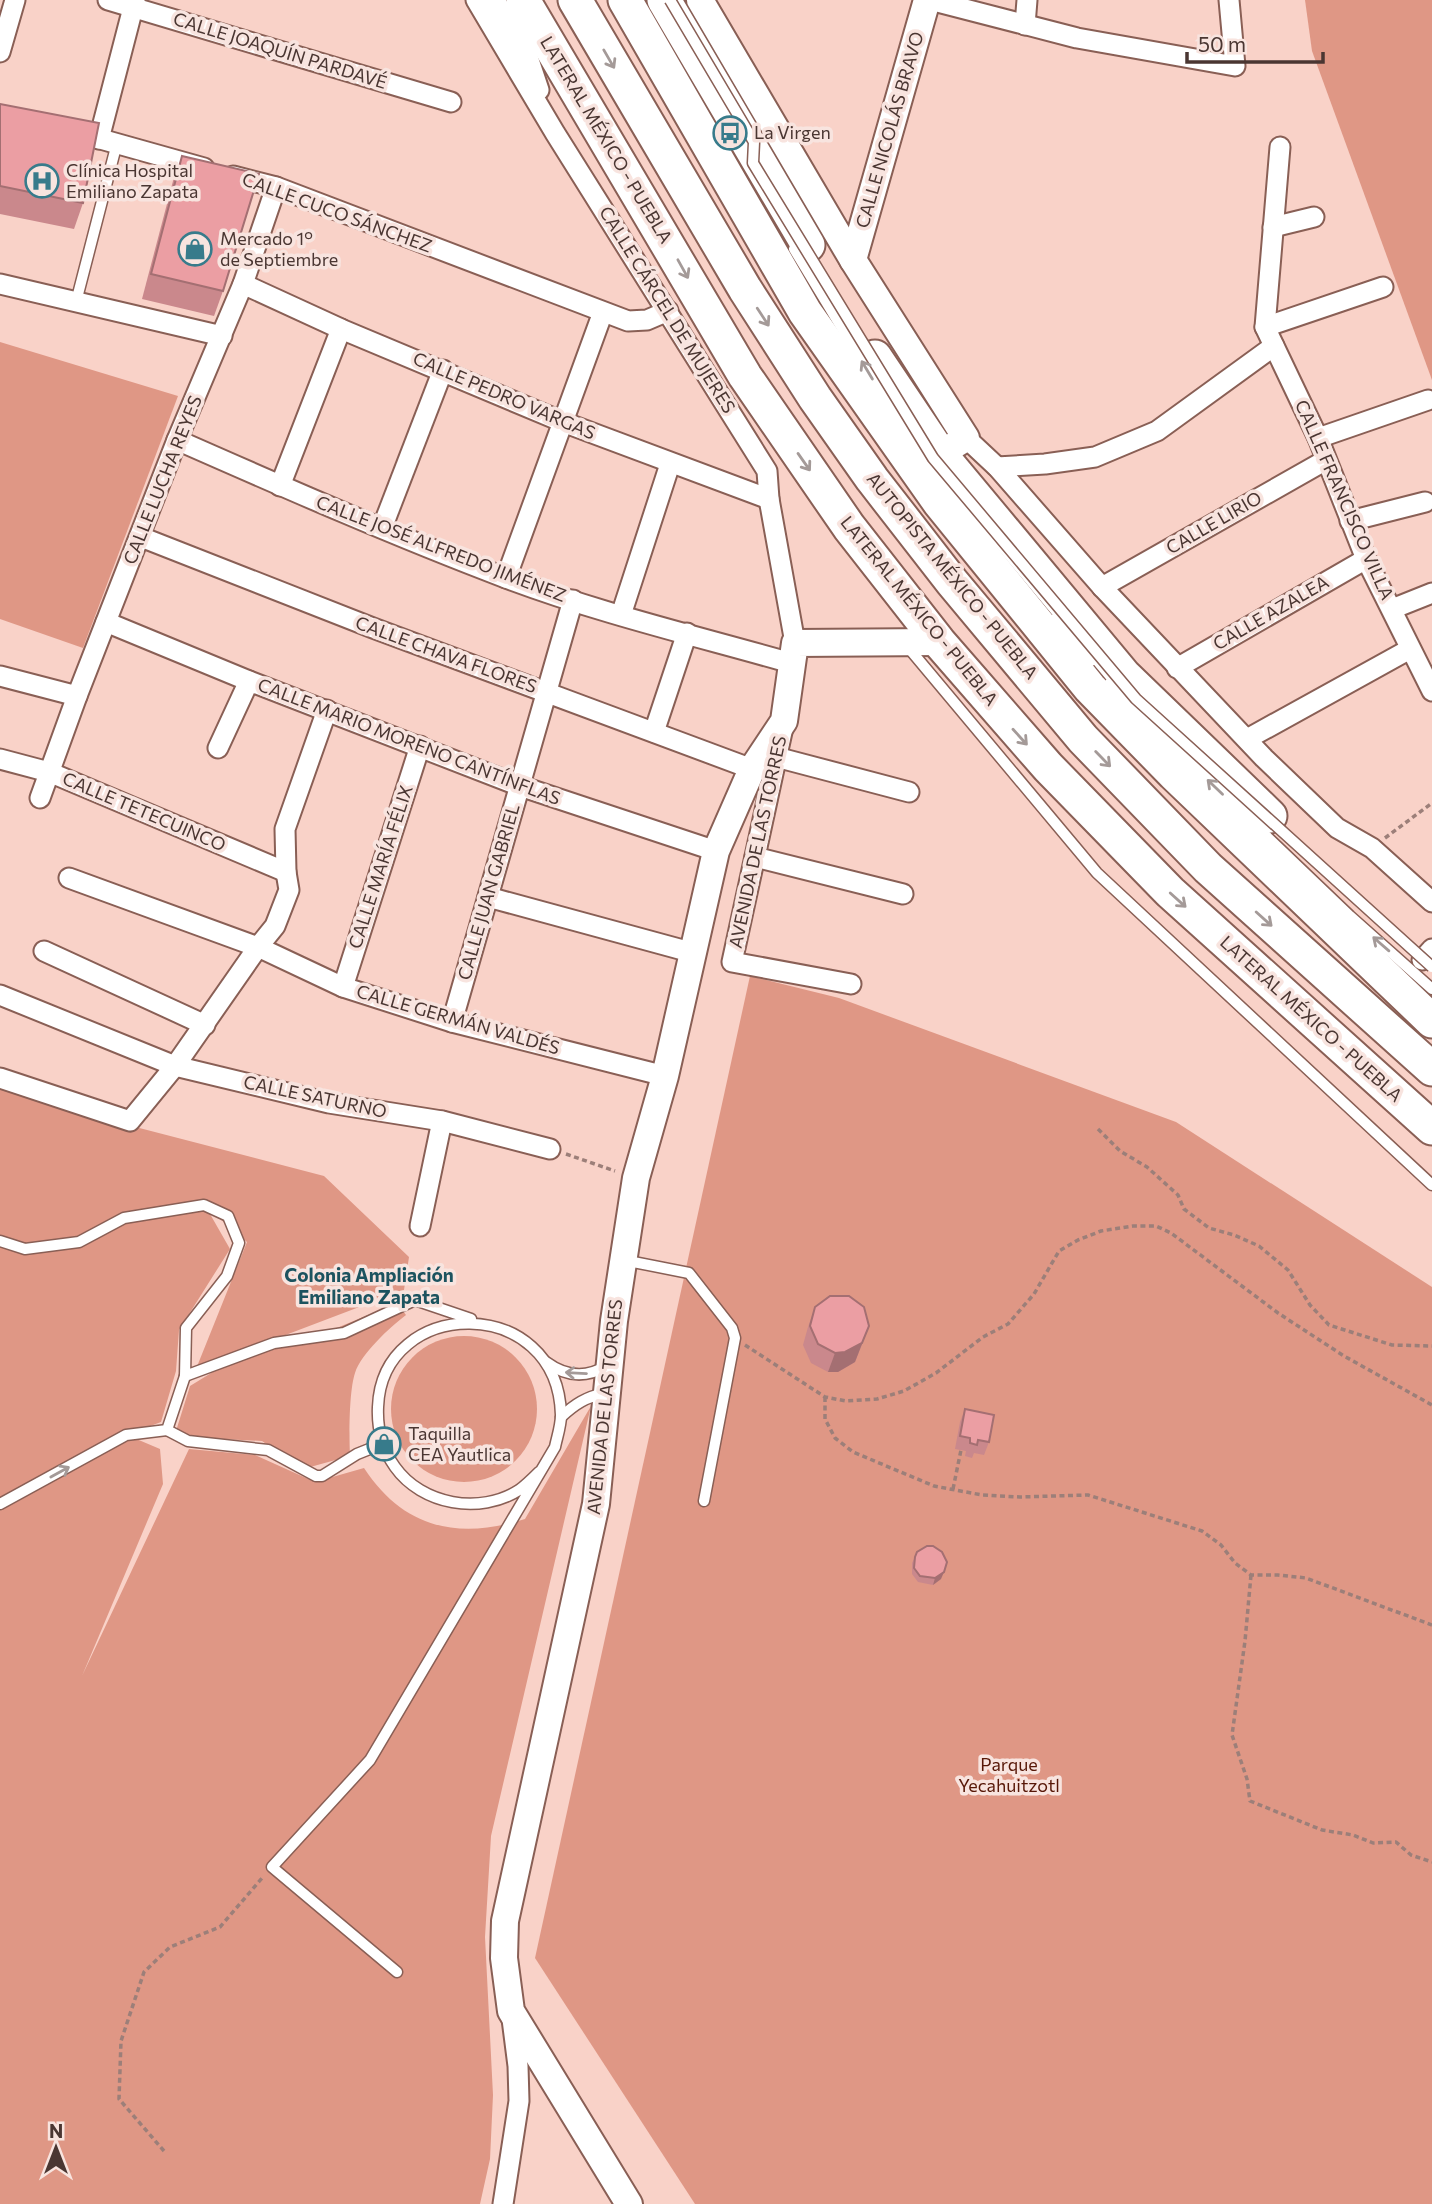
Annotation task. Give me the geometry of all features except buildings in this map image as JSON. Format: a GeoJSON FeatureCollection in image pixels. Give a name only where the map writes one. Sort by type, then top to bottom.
{"type":"FeatureCollection","features":[{"type":"Feature","properties":{"kind":"highway","name":"LATERAL MÉXICO - PUEBLA"},"geometry":{"type":"LineString","coordinates":[[523,0],[745,376],[849,527],[909,636],[1048,768],[1161,884],[1432,1128]]}},
{"type":"Feature","properties":{"kind":"highway","name":"AUTOPISTA MÉXICO - PUEBLA"},"geometry":{"type":"LineString","coordinates":[[575,0],[745,289],[815,398],[872,480],[967,602],[1083,739],[1208,868],[1432,1069]]}},
{"type":"Feature","properties":{"kind":"highway","name":"AUTOPISTA MÉXICO - PUEBLA"},"geometry":{"type":"LineString","coordinates":[[625,0],[805,312],[939,502],[1090,688],[1174,774],[1432,1021]]}},
{"type":"Feature","properties":{"kind":"highway"},"geometry":{"type":"LineString","coordinates":[[664,0],[859,333],[953,446],[1124,675],[1430,967]]}},
{"type":"Feature","properties":{"kind":"street"},"geometry":{"type":"LineString","coordinates":[[0,52],[15,0]]}},
{"type":"Feature","properties":{"kind":"street","name":"CALLE JOAQUÍN PARDAVÉ"},"geometry":{"type":"LineString","coordinates":[[108,0],[134,4],[451,102]]}},
{"type":"Feature","properties":{"kind":"street","name":"CALLE CÁRCEL DE MUJERES"},"geometry":{"type":"LineString","coordinates":[[476,0],[555,133],[767,471],[793,653]]}},
{"type":"Feature","properties":{"kind":"street"},"geometry":{"type":"LineString","coordinates":[[495,0],[527,54],[555,133]]}},
{"type":"Feature","properties":{"kind":"street"},"geometry":{"type":"LineString","coordinates":[[700,0],[853,260],[953,446],[997,467],[1102,587],[1247,739],[1336,828],[1372,848],[1432,902]]}},
{"type":"Feature","properties":{"kind":"street"},"geometry":{"type":"LineString","coordinates":[[928,0],[1077,38],[1235,66],[1229,0]]}},
{"type":"Feature","properties":{"kind":"street","name":"CALLE NICOLÁS BRAVO"},"geometry":{"type":"LineString","coordinates":[[853,260],[928,0]]}},
{"type":"Feature","properties":{"kind":"street"},"geometry":{"type":"LineString","coordinates":[[1025,24],[1027,0]]}},
{"type":"Feature","properties":{"kind":"street"},"geometry":{"type":"LineString","coordinates":[[108,141],[134,4]]}},
{"type":"Feature","properties":{"kind":"street","name":"CALLE CUCO SÁNCHEZ"},"geometry":{"type":"LineString","coordinates":[[49,124],[276,187],[628,321],[647,320],[668,311]]}},
{"type":"Feature","properties":{"kind":"street"},"geometry":{"type":"LineString","coordinates":[[1280,147],[1265,327],[1383,287]]}},
{"type":"Feature","properties":{"kind":"street","name":"CALLE LUCHA REYES"},"geometry":{"type":"LineString","coordinates":[[40,798],[177,440],[243,284],[276,187]]}},
{"type":"Feature","properties":{"kind":"street"},"geometry":{"type":"LineString","coordinates":[[1273,227],[1314,217]]}},
{"type":"Feature","properties":{"kind":"street"},"geometry":{"type":"LineString","coordinates":[[0,284],[222,335]]}},
{"type":"Feature","properties":{"kind":"street","name":"CALLE PEDRO VARGAS"},"geometry":{"type":"LineString","coordinates":[[243,284],[341,329],[563,422],[769,499]]}},
{"type":"Feature","properties":{"kind":"street"},"geometry":{"type":"LineString","coordinates":[[506,578],[603,312]]}},
{"type":"Feature","properties":{"kind":"street","name":"CALLE FRANCISCO VILLA"},"geometry":{"type":"LineString","coordinates":[[1265,327],[1318,438],[1366,559],[1432,690]]}},
{"type":"Feature","properties":{"kind":"street"},"geometry":{"type":"LineString","coordinates":[[280,486],[341,329]]}},
{"type":"Feature","properties":{"kind":"street"},"geometry":{"type":"LineString","coordinates":[[997,467],[1096,457],[1157,431],[1274,346]]}},
{"type":"Feature","properties":{"kind":"street"},"geometry":{"type":"LineString","coordinates":[[383,528],[443,370]]}},
{"type":"Feature","properties":{"kind":"street"},"geometry":{"type":"LineString","coordinates":[[1318,438],[1427,400]]}},
{"type":"Feature","properties":{"kind":"street","name":"CALLE JOSÉ ALFREDO JIMÉNEZ"},"geometry":{"type":"LineString","coordinates":[[177,440],[280,486],[506,578],[687,633],[793,653]]}},
{"type":"Feature","properties":{"kind":"street","name":"CALLE LIRIO"},"geometry":{"type":"LineString","coordinates":[[1102,587],[1326,460]]}},
{"type":"Feature","properties":{"kind":"street"},"geometry":{"type":"LineString","coordinates":[[621,615],[670,464]]}},
{"type":"Feature","properties":{"kind":"street"},"geometry":{"type":"LineString","coordinates":[[1350,521],[1425,502]]}},
{"type":"Feature","properties":{"kind":"street","name":"CALLE CHAVA FLORES"},"geometry":{"type":"LineString","coordinates":[[141,537],[373,628],[752,769]]}},
{"type":"Feature","properties":{"kind":"street","name":"CALLE AZALEA"},"geometry":{"type":"LineString","coordinates":[[1177,668],[1366,559]]}},
{"type":"Feature","properties":{"kind":"street"},"geometry":{"type":"LineString","coordinates":[[1392,608],[1432,593]]}},
{"type":"Feature","properties":{"kind":"street","name":"CALLE JUAN GABRIEL"},"geometry":{"type":"LineString","coordinates":[[452,1022],[573,600]]}},
{"type":"Feature","properties":{"kind":"street","name":"CALLE MARIO MORENO CANTÍNFLAS"},"geometry":{"type":"LineString","coordinates":[[106,622],[249,681],[520,786],[716,851]]}},
{"type":"Feature","properties":{"kind":"street"},"geometry":{"type":"LineString","coordinates":[[654,732],[687,633]]}},
{"type":"Feature","properties":{"kind":"street"},"geometry":{"type":"LineString","coordinates":[[793,653],[909,636]]}},
{"type":"Feature","properties":{"kind":"street"},"geometry":{"type":"LineString","coordinates":[[1247,739],[1410,649]]}},
{"type":"Feature","properties":{"kind":"street","name":"AVENIDA DE LAS TORRES"},"geometry":{"type":"LineString","coordinates":[[793,653],[784,721],[732,962],[851,984]]}},
{"type":"Feature","properties":{"kind":"street"},"geometry":{"type":"LineString","coordinates":[[0,676],[77,696]]}},
{"type":"Feature","properties":{"kind":"street"},"geometry":{"type":"LineString","coordinates":[[218,748],[249,681]]}},
{"type":"Feature","properties":{"kind":"street"},"geometry":{"type":"LineString","coordinates":[[0,1078],[130,1121],[176,1066],[275,926],[289,890],[285,829],[327,710]]}},
{"type":"Feature","properties":{"kind":"street","name":"AVENIDA DE LAS TORRES"},"geometry":{"type":"LineString","coordinates":[[629,2204],[511,2011],[505,1958],[505,1921],[596,1504],[610,1364],[636,1178],[665,1076],[716,851],[752,769],[784,721]]}},
{"type":"Feature","properties":{"kind":"street","name":"CALLE MARÍA FÉLIX"},"geometry":{"type":"LineString","coordinates":[[343,987],[420,746]]}},
{"type":"Feature","properties":{"kind":"street"},"geometry":{"type":"LineString","coordinates":[[776,757],[909,792]]}},
{"type":"Feature","properties":{"kind":"street","name":"CALLE TETECUINCO"},"geometry":{"type":"LineString","coordinates":[[0,759],[50,772],[286,872]]}},
{"type":"Feature","properties":{"kind":"street"},"geometry":{"type":"LineString","coordinates":[[755,857],[903,894]]}},
{"type":"Feature","properties":{"kind":"street","name":"CALLE GERMÁN VALDÉS"},"geometry":{"type":"LineString","coordinates":[[69,878],[258,947],[343,987],[452,1022],[665,1076]]}},
{"type":"Feature","properties":{"kind":"street"},"geometry":{"type":"LineString","coordinates":[[488,897],[694,953]]}},
{"type":"Feature","properties":{"kind":"street"},"geometry":{"type":"LineString","coordinates":[[44,951],[205,1025]]}},
{"type":"Feature","properties":{"kind":"street","name":"CALLE SATURNO"},"geometry":{"type":"LineString","coordinates":[[0,995],[176,1066],[329,1103],[442,1121],[550,1149]]}},
{"type":"Feature","properties":{"kind":"street"},"geometry":{"type":"LineString","coordinates":[[420,1226],[442,1121]]}},
{"type":"Feature","properties":{"kind":"street"},"geometry":{"type":"LineString","coordinates":[[503,2204],[519,2101],[519,2066],[511,2011]]}},
{"type":"Feature","properties":{"kind":"lane"},"geometry":{"type":"LineString","coordinates":[[670,0],[754,142],[753,163],[933,458],[1136,699],[1430,967]]}},
{"type":"Feature","properties":{"kind":"lane"},"geometry":{"type":"LineString","coordinates":[[712,128],[726,152]]}},
{"type":"Feature","properties":{"kind":"lane"},"geometry":{"type":"LineString","coordinates":[[76,302],[108,141]]}},
{"type":"Feature","properties":{"kind":"lane"},"geometry":{"type":"LineString","coordinates":[[746,169],[922,460],[1126,702],[1350,916],[1430,967]]}},
{"type":"Feature","properties":{"kind":"lane"},"geometry":{"type":"LineString","coordinates":[[909,636],[1097,873],[1432,1185]]}},
{"type":"Feature","properties":{"kind":"lane"},"geometry":{"type":"LineString","coordinates":[[0,1241],[25,1250],[79,1242],[124,1218],[204,1205],[228,1216],[239,1242],[227,1276],[186,1328],[185,1376],[167,1430]]}},
{"type":"Feature","properties":{"kind":"lane"},"geometry":{"type":"LineString","coordinates":[[623,1260],[689,1273],[732,1328],[735,1338],[704,1501]]}},
{"type":"Feature","properties":{"kind":"lane"},"geometry":{"type":"LineString","coordinates":[[185,1376],[274,1343],[344,1333],[415,1300],[505,1330],[527,1343],[556,1370],[569,1374],[590,1373],[610,1364]]}},
{"type":"Feature","properties":{"kind":"lane"},"geometry":{"type":"LineString","coordinates":[[481,1323],[458,1323],[435,1329],[415,1340],[398,1356],[385,1376],[379,1398],[378,1421],[383,1444],[396,1468],[415,1487],[439,1500],[466,1505],[494,1501],[519,1490],[539,1472]]}},
{"type":"Feature","properties":{"kind":"lane"},"geometry":{"type":"LineString","coordinates":[[397,1972],[272,1867],[370,1760],[555,1447],[561,1418],[557,1388],[544,1361]]}},
{"type":"Feature","properties":{"kind":"lane"},"geometry":{"type":"LineString","coordinates":[[561,1418],[574,1405],[590,1396],[608,1392]]}},
{"type":"Feature","properties":{"kind":"lane"},"geometry":{"type":"LineString","coordinates":[[0,1504],[126,1435],[167,1430],[187,1441],[268,1450],[316,1476],[322,1476],[357,1454],[383,1444]]}},
{"type":"Feature","properties":{"kind":"path"},"geometry":{"type":"LineString","coordinates":[[1372,848],[1432,803]]}},
{"type":"Feature","properties":{"kind":"path"},"geometry":{"type":"LineString","coordinates":[[1098,1129],[1120,1151],[1147,1167],[1178,1195],[1184,1209],[1209,1228],[1259,1246],[1287,1270],[1310,1305],[1329,1325],[1392,1345],[1432,1346]]}},
{"type":"Feature","properties":{"kind":"path"},"geometry":{"type":"LineString","coordinates":[[550,1149],[636,1178]]}},
{"type":"Feature","properties":{"kind":"path"},"geometry":{"type":"LineString","coordinates":[[735,1338],[825,1397],[846,1401],[877,1399],[904,1391],[936,1373],[984,1337],[1008,1324],[1034,1294],[1059,1251],[1101,1231],[1156,1226],[1171,1233],[1278,1313],[1344,1356],[1432,1405]]}},
{"type":"Feature","properties":{"kind":"path"},"geometry":{"type":"LineString","coordinates":[[825,1397],[825,1419],[835,1438],[853,1452],[934,1486],[982,1495],[1088,1495],[1202,1531],[1221,1545],[1235,1563],[1251,1575],[1306,1578],[1432,1625]]}},
{"type":"Feature","properties":{"kind":"path"},"geometry":{"type":"LineString","coordinates":[[953,1489],[961,1450]]}},
{"type":"Feature","properties":{"kind":"path"},"geometry":{"type":"LineString","coordinates":[[1251,1575],[1232,1735],[1247,1779],[1250,1801],[1322,1830],[1353,1835],[1373,1843],[1396,1842],[1411,1854],[1432,1862]]}},
{"type":"Feature","properties":{"kind":"path"},"geometry":{"type":"LineString","coordinates":[[164,2151],[119,2099],[121,2041],[144,1972],[170,1947],[220,1927],[272,1867]]}},
{"type":"Feature","properties":{"kind":"green space"},"geometry":{"type":"Polygon","coordinates":[[[1305,0],[1432,0],[1432,380],[1312,51],[1305,0]]]}},
{"type":"Feature","properties":{"kind":"green space"},"geometry":{"type":"Polygon","coordinates":[[[0,342],[178,396],[83,648],[0,619],[0,342]]]}},
{"type":"Feature","properties":{"kind":"green space","name":"Parque Yecahuitzotl"},"geometry":{"type":"Polygon","coordinates":[[[750,976],[839,998],[1176,1122],[1432,1287],[1432,2204],[695,2204],[535,1958],[750,976]]]}},
{"type":"Feature","properties":{"kind":"green space"},"geometry":{"type":"Polygon","coordinates":[[[0,1084],[124,1124],[324,1176],[409,1257],[404,1290],[196,1369],[247,1242],[206,1207],[230,1249],[179,1330],[176,1371],[161,1422],[127,1435],[160,1449],[163,1484],[82,1676],[189,1449],[255,1455],[315,1482],[364,1468],[397,1505],[415,1516],[456,1528],[478,1528],[525,1519],[591,1406],[491,1836],[485,1937],[493,2095],[490,2159],[480,2204],[0,2204],[0,1084]]]}},
{"type":"Feature","properties":{"kind":"green space"},"geometry":{"type":"Polygon","coordinates":[[[397,1303],[406,1315],[370,1349],[355,1373],[351,1402],[350,1456],[303,1469],[262,1441],[202,1438],[176,1431],[190,1386],[221,1367],[327,1332],[397,1303]]]}},
{"type":"Feature","properties":{"kind":"green space"},"geometry":{"type":"Polygon","coordinates":[[[464,1336],[492,1342],[515,1358],[531,1381],[537,1409],[531,1437],[515,1460],[492,1476],[464,1482],[436,1476],[413,1460],[397,1437],[391,1409],[397,1381],[413,1358],[436,1342],[464,1336]]]}},
{"type":"Feature","properties":{"kind":"place","name":"La Virgen"},"geometry":{"type":"Point","coordinates":[730,133]}},
{"type":"Feature","properties":{"kind":"place","name":"Clínica Hospital Emiliano Zapata"},"geometry":{"type":"Point","coordinates":[42,181]}},
{"type":"Feature","properties":{"kind":"place","name":"Mercado 1° de Septiembre"},"geometry":{"type":"Point","coordinates":[195,249]}},
{"type":"Feature","properties":{"kind":"place","name":"Taquilla CEA Yautlica"},"geometry":{"type":"Point","coordinates":[384,1444]}},
{"type":"Feature","properties":{"kind":"district","name":"Colonia Ampliación Emiliano Zapata"},"geometry":{"type":"Point","coordinates":[369,1286]}}]}
